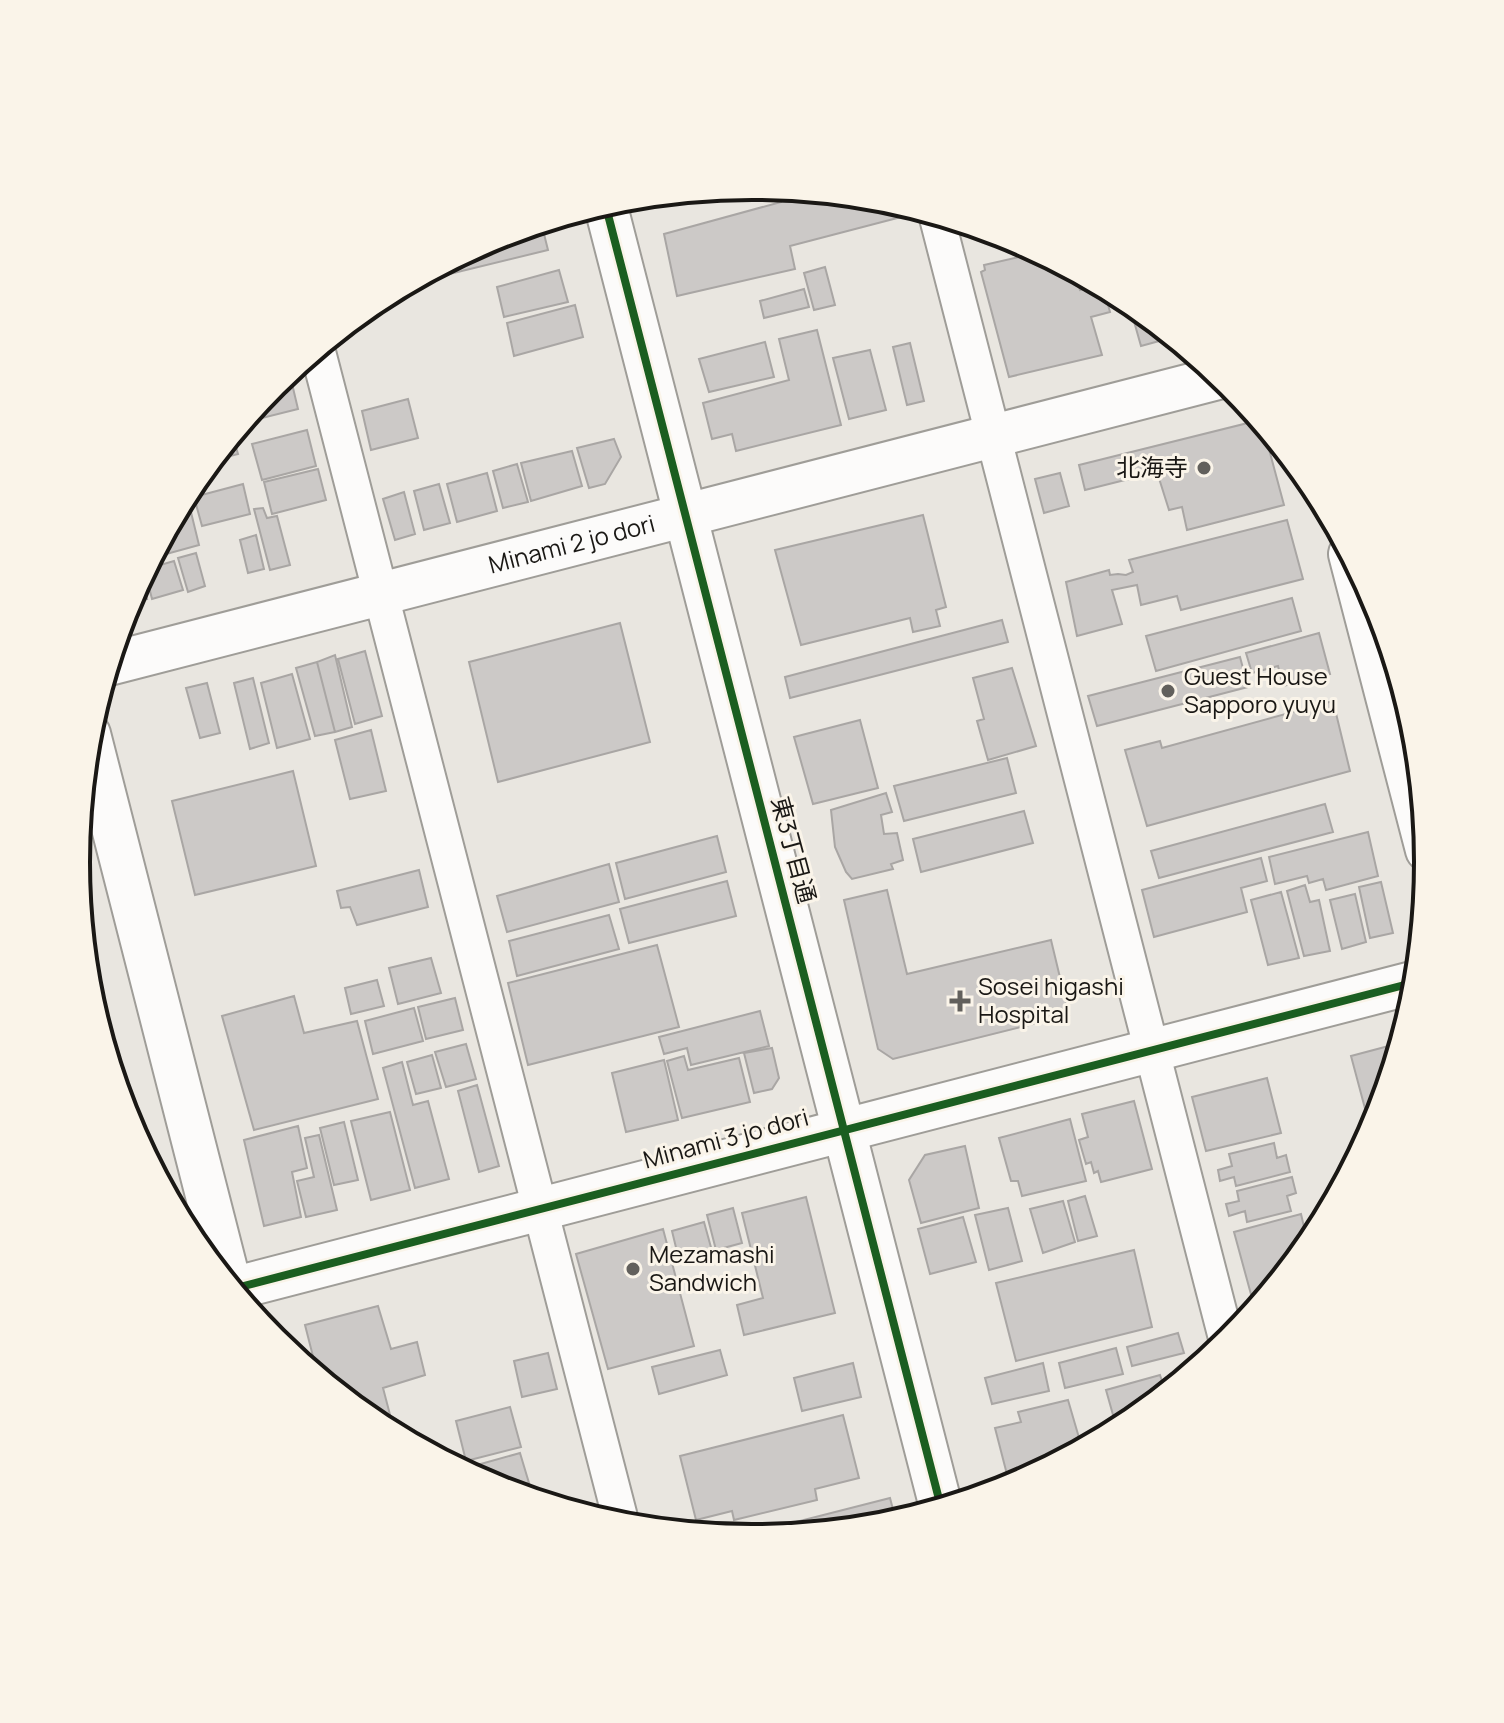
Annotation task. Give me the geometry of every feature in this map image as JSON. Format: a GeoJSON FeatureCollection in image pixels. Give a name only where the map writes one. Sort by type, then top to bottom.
{"type":"FeatureCollection","features":[{"type":"Feature","properties":{"kind":"street","name":"東3丁目通"},"geometry":{"type":"LineString","coordinates":[[608,216],[938,1496]]}},
{"type":"Feature","properties":{"kind":"street"},"geometry":{"type":"LineString","coordinates":[[939,227],[1223,1327]]}},
{"type":"Feature","properties":{"kind":"street"},"geometry":{"type":"LineString","coordinates":[[320,360],[618,1510]]}},
{"type":"Feature","properties":{"kind":"street","name":"Minami 2 jo dori"},"geometry":{"type":"LineString","coordinates":[[122,661],[1207,381]]}},
{"type":"Feature","properties":{"kind":"street"},"geometry":{"type":"LineString","coordinates":[[1364,608],[1408,779]]}},
{"type":"Feature","properties":{"kind":"street"},"geometry":{"type":"LineString","coordinates":[[97,767],[224,1261]]}},
{"type":"Feature","properties":{"kind":"street","name":"Minami 3 jo dori"},"geometry":{"type":"LineString","coordinates":[[243,1284],[1402,986]]}},
{"type":"Feature","properties":{"kind":"building"},"geometry":{"type":"Polygon","coordinates":[[[781,202],[838,205],[902,217],[790,246],[795,269],[677,296],[664,234],[781,202]]]}},
{"type":"Feature","properties":{"kind":"building"},"geometry":{"type":"Polygon","coordinates":[[[544,233],[548,250],[446,275],[544,233]]]}},
{"type":"Feature","properties":{"kind":"building"},"geometry":{"type":"Polygon","coordinates":[[[1020,257],[1108,303],[1110,312],[1091,317],[1102,355],[1009,377],[981,272],[985,270],[984,265],[1020,257]]]}},
{"type":"Feature","properties":{"kind":"building"},"geometry":{"type":"Polygon","coordinates":[[[825,267],[835,305],[814,310],[804,273],[825,267]]]}},
{"type":"Feature","properties":{"kind":"building"},"geometry":{"type":"Polygon","coordinates":[[[559,270],[568,302],[504,317],[497,287],[559,270]]]}},
{"type":"Feature","properties":{"kind":"building"},"geometry":{"type":"Polygon","coordinates":[[[804,289],[809,307],[764,318],[760,301],[804,289]]]}},
{"type":"Feature","properties":{"kind":"building"},"geometry":{"type":"Polygon","coordinates":[[[575,305],[583,337],[514,356],[507,323],[575,305]]]}},
{"type":"Feature","properties":{"kind":"building"},"geometry":{"type":"Polygon","coordinates":[[[1134,321],[1161,341],[1141,346],[1134,321]]]}},
{"type":"Feature","properties":{"kind":"building"},"geometry":{"type":"Polygon","coordinates":[[[817,330],[841,425],[736,451],[732,434],[712,439],[703,403],[789,380],[779,339],[817,330]]]}},
{"type":"Feature","properties":{"kind":"building"},"geometry":{"type":"Polygon","coordinates":[[[765,342],[774,377],[709,392],[699,359],[765,342]]]}},
{"type":"Feature","properties":{"kind":"building"},"geometry":{"type":"Polygon","coordinates":[[[910,343],[924,401],[907,405],[893,347],[910,343]]]}},
{"type":"Feature","properties":{"kind":"building"},"geometry":{"type":"Polygon","coordinates":[[[870,350],[886,410],[849,419],[833,358],[870,350]]]}},
{"type":"Feature","properties":{"kind":"building"},"geometry":{"type":"Polygon","coordinates":[[[292,385],[298,409],[260,418],[292,385]]]}},
{"type":"Feature","properties":{"kind":"building"},"geometry":{"type":"Polygon","coordinates":[[[408,399],[418,438],[371,450],[362,411],[408,399]]]}},
{"type":"Feature","properties":{"kind":"building"},"geometry":{"type":"Polygon","coordinates":[[[1248,423],[1269,448],[1284,505],[1187,530],[1182,507],[1169,510],[1157,472],[1085,490],[1079,465],[1248,423]]]}},
{"type":"Feature","properties":{"kind":"building"},"geometry":{"type":"Polygon","coordinates":[[[307,430],[316,466],[262,480],[252,444],[307,430]]]}},
{"type":"Feature","properties":{"kind":"building"},"geometry":{"type":"Polygon","coordinates":[[[614,439],[621,457],[605,484],[589,488],[577,448],[614,439]]]}},
{"type":"Feature","properties":{"kind":"building"},"geometry":{"type":"Polygon","coordinates":[[[572,451],[582,486],[531,501],[521,463],[572,451]]]}},
{"type":"Feature","properties":{"kind":"building"},"geometry":{"type":"Polygon","coordinates":[[[517,464],[528,502],[503,508],[493,471],[517,464]]]}},
{"type":"Feature","properties":{"kind":"building"},"geometry":{"type":"Polygon","coordinates":[[[318,469],[326,500],[272,514],[264,482],[318,469]]]}},
{"type":"Feature","properties":{"kind":"building"},"geometry":{"type":"Polygon","coordinates":[[[487,473],[497,511],[457,522],[447,484],[487,473]]]}},
{"type":"Feature","properties":{"kind":"building"},"geometry":{"type":"Polygon","coordinates":[[[1060,473],[1069,506],[1044,513],[1035,479],[1060,473]]]}},
{"type":"Feature","properties":{"kind":"building"},"geometry":{"type":"Polygon","coordinates":[[[243,484],[250,514],[202,526],[196,504],[201,495],[243,484]]]}},
{"type":"Feature","properties":{"kind":"building"},"geometry":{"type":"Polygon","coordinates":[[[439,484],[450,523],[424,530],[414,491],[439,484]]]}},
{"type":"Feature","properties":{"kind":"building"},"geometry":{"type":"Polygon","coordinates":[[[404,492],[415,534],[395,540],[383,499],[404,492]]]}},
{"type":"Feature","properties":{"kind":"building"},"geometry":{"type":"Polygon","coordinates":[[[263,508],[267,518],[277,516],[290,565],[270,570],[254,509],[263,508]]]}},
{"type":"Feature","properties":{"kind":"building"},"geometry":{"type":"Polygon","coordinates":[[[191,511],[199,545],[166,554],[191,511]]]}},
{"type":"Feature","properties":{"kind":"building"},"geometry":{"type":"Polygon","coordinates":[[[923,515],[946,607],[936,610],[940,626],[913,632],[910,618],[801,645],[775,550],[923,515]]]}},
{"type":"Feature","properties":{"kind":"building"},"geometry":{"type":"Polygon","coordinates":[[[1287,520],[1303,579],[1181,610],[1177,596],[1141,605],[1137,585],[1112,590],[1122,624],[1077,636],[1066,582],[1109,570],[1110,575],[1126,575],[1133,572],[1129,560],[1287,520]]]}},
{"type":"Feature","properties":{"kind":"building"},"geometry":{"type":"Polygon","coordinates":[[[256,535],[264,569],[248,573],[240,540],[256,535]]]}},
{"type":"Feature","properties":{"kind":"building"},"geometry":{"type":"Polygon","coordinates":[[[196,553],[205,586],[188,592],[178,558],[196,553]]]}},
{"type":"Feature","properties":{"kind":"building"},"geometry":{"type":"Polygon","coordinates":[[[174,561],[183,590],[152,599],[149,588],[160,565],[174,561]]]}},
{"type":"Feature","properties":{"kind":"building"},"geometry":{"type":"Polygon","coordinates":[[[1292,598],[1301,631],[1156,671],[1146,636],[1292,598]]]}},
{"type":"Feature","properties":{"kind":"building"},"geometry":{"type":"Polygon","coordinates":[[[1002,620],[1008,642],[790,698],[785,677],[1002,620]]]}},
{"type":"Feature","properties":{"kind":"building"},"geometry":{"type":"Polygon","coordinates":[[[620,623],[650,742],[498,782],[469,662],[620,623]]]}},
{"type":"Feature","properties":{"kind":"building"},"geometry":{"type":"Polygon","coordinates":[[[1319,633],[1330,674],[1283,686],[1278,666],[1252,673],[1246,653],[1319,633]]]}},
{"type":"Feature","properties":{"kind":"building"},"geometry":{"type":"Polygon","coordinates":[[[365,651],[382,716],[355,724],[338,659],[365,651]]]}},
{"type":"Feature","properties":{"kind":"building"},"geometry":{"type":"Polygon","coordinates":[[[335,655],[352,727],[335,732],[317,662],[335,655]]]}},
{"type":"Feature","properties":{"kind":"building","name":"Guest House Sapporo yuyu"},"geometry":{"type":"Polygon","coordinates":[[[1240,657],[1248,687],[1097,726],[1088,696],[1240,657]]]}},
{"type":"Feature","properties":{"kind":"building"},"geometry":{"type":"Polygon","coordinates":[[[317,662],[335,732],[315,736],[296,668],[317,662]]]}},
{"type":"Feature","properties":{"kind":"building"},"geometry":{"type":"Polygon","coordinates":[[[1012,668],[1036,746],[988,760],[977,721],[984,719],[973,678],[1012,668]]]}},
{"type":"Feature","properties":{"kind":"building"},"geometry":{"type":"Polygon","coordinates":[[[292,674],[310,739],[277,748],[261,683],[292,674]]]}},
{"type":"Feature","properties":{"kind":"building"},"geometry":{"type":"Polygon","coordinates":[[[253,678],[269,743],[250,749],[234,683],[253,678]]]}},
{"type":"Feature","properties":{"kind":"building"},"geometry":{"type":"Polygon","coordinates":[[[207,683],[220,733],[200,738],[186,688],[207,683]]]}},
{"type":"Feature","properties":{"kind":"building"},"geometry":{"type":"Polygon","coordinates":[[[1333,701],[1350,771],[1147,826],[1125,750],[1160,741],[1162,748],[1333,701]]]}},
{"type":"Feature","properties":{"kind":"building"},"geometry":{"type":"Polygon","coordinates":[[[860,720],[878,788],[813,804],[794,737],[860,720]]]}},
{"type":"Feature","properties":{"kind":"building"},"geometry":{"type":"Polygon","coordinates":[[[371,730],[386,791],[350,799],[335,740],[371,730]]]}},
{"type":"Feature","properties":{"kind":"building"},"geometry":{"type":"Polygon","coordinates":[[[1007,758],[1016,793],[904,821],[894,786],[1007,758]]]}},
{"type":"Feature","properties":{"kind":"building"},"geometry":{"type":"Polygon","coordinates":[[[293,771],[316,866],[195,895],[172,801],[293,771]]]}},
{"type":"Feature","properties":{"kind":"building"},"geometry":{"type":"Polygon","coordinates":[[[886,793],[892,812],[881,815],[884,834],[897,833],[903,860],[891,864],[893,869],[852,879],[835,847],[831,810],[886,793]]]}},
{"type":"Feature","properties":{"kind":"building"},"geometry":{"type":"Polygon","coordinates":[[[1325,804],[1333,832],[1159,878],[1151,851],[1325,804]]]}},
{"type":"Feature","properties":{"kind":"building"},"geometry":{"type":"Polygon","coordinates":[[[1024,811],[1033,843],[921,872],[913,839],[1024,811]]]}},
{"type":"Feature","properties":{"kind":"building"},"geometry":{"type":"Polygon","coordinates":[[[1368,832],[1378,876],[1326,890],[1323,879],[1309,883],[1307,876],[1275,884],[1269,857],[1368,832]]]}},
{"type":"Feature","properties":{"kind":"building"},"geometry":{"type":"Polygon","coordinates":[[[717,836],[726,872],[625,899],[616,863],[717,836]]]}},
{"type":"Feature","properties":{"kind":"building"},"geometry":{"type":"Polygon","coordinates":[[[1261,858],[1267,881],[1241,888],[1247,912],[1154,937],[1142,890],[1261,858]]]}},
{"type":"Feature","properties":{"kind":"building"},"geometry":{"type":"Polygon","coordinates":[[[609,864],[619,902],[507,932],[497,896],[609,864]]]}},
{"type":"Feature","properties":{"kind":"building"},"geometry":{"type":"Polygon","coordinates":[[[419,870],[428,907],[357,925],[350,907],[341,908],[337,891],[419,870]]]}},
{"type":"Feature","properties":{"kind":"building"},"geometry":{"type":"Polygon","coordinates":[[[727,881],[736,916],[629,943],[620,909],[727,881]]]}},
{"type":"Feature","properties":{"kind":"building"},"geometry":{"type":"Polygon","coordinates":[[[1381,882],[1393,933],[1370,938],[1359,887],[1381,882]]]}},
{"type":"Feature","properties":{"kind":"building"},"geometry":{"type":"Polygon","coordinates":[[[1305,885],[1310,902],[1319,900],[1330,951],[1304,956],[1287,891],[1305,885]]]}},
{"type":"Feature","properties":{"kind":"building"},"geometry":{"type":"Polygon","coordinates":[[[887,890],[907,974],[1051,940],[1069,1015],[893,1059],[878,1049],[844,900],[887,890]]]}},
{"type":"Feature","properties":{"kind":"building"},"geometry":{"type":"Polygon","coordinates":[[[1281,892],[1299,958],[1268,965],[1251,900],[1281,892]]]}},
{"type":"Feature","properties":{"kind":"building"},"geometry":{"type":"Polygon","coordinates":[[[1355,894],[1366,942],[1342,949],[1330,900],[1355,894]]]}},
{"type":"Feature","properties":{"kind":"building"},"geometry":{"type":"Polygon","coordinates":[[[609,915],[619,949],[517,976],[509,941],[609,915]]]}},
{"type":"Feature","properties":{"kind":"building"},"geometry":{"type":"Polygon","coordinates":[[[657,945],[679,1027],[528,1065],[508,983],[657,945]]]}},
{"type":"Feature","properties":{"kind":"building"},"geometry":{"type":"Polygon","coordinates":[[[431,958],[441,993],[398,1004],[389,968],[431,958]]]}},
{"type":"Feature","properties":{"kind":"building"},"geometry":{"type":"Polygon","coordinates":[[[377,980],[384,1006],[351,1014],[345,988],[377,980]]]}},
{"type":"Feature","properties":{"kind":"building"},"geometry":{"type":"Polygon","coordinates":[[[294,996],[304,1033],[357,1021],[378,1099],[254,1130],[222,1016],[294,996]]]}},
{"type":"Feature","properties":{"kind":"building"},"geometry":{"type":"Polygon","coordinates":[[[455,998],[463,1030],[426,1039],[418,1007],[455,998]]]}},
{"type":"Feature","properties":{"kind":"building"},"geometry":{"type":"Polygon","coordinates":[[[414,1008],[423,1041],[373,1054],[365,1021],[414,1008]]]}},
{"type":"Feature","properties":{"kind":"building"},"geometry":{"type":"Polygon","coordinates":[[[760,1011],[769,1046],[691,1065],[687,1048],[664,1054],[659,1037],[760,1011]]]}},
{"type":"Feature","properties":{"kind":"building"},"geometry":{"type":"Polygon","coordinates":[[[466,1044],[476,1079],[446,1087],[435,1052],[466,1044]]]}},
{"type":"Feature","properties":{"kind":"building"},"geometry":{"type":"Polygon","coordinates":[[[1387,1046],[1366,1111],[1351,1056],[1387,1046]]]}},
{"type":"Feature","properties":{"kind":"building"},"geometry":{"type":"Polygon","coordinates":[[[772,1048],[779,1078],[772,1089],[754,1093],[744,1053],[772,1048]]]}},
{"type":"Feature","properties":{"kind":"building"},"geometry":{"type":"Polygon","coordinates":[[[432,1055],[441,1088],[416,1094],[407,1062],[432,1055]]]}},
{"type":"Feature","properties":{"kind":"building"},"geometry":{"type":"Polygon","coordinates":[[[684,1056],[688,1070],[739,1058],[750,1102],[682,1118],[667,1061],[684,1056]]]}},
{"type":"Feature","properties":{"kind":"building"},"geometry":{"type":"Polygon","coordinates":[[[664,1060],[678,1120],[626,1132],[612,1073],[664,1060]]]}},
{"type":"Feature","properties":{"kind":"building"},"geometry":{"type":"Polygon","coordinates":[[[402,1062],[413,1105],[428,1101],[449,1179],[415,1188],[383,1068],[402,1062]]]}},
{"type":"Feature","properties":{"kind":"building"},"geometry":{"type":"Polygon","coordinates":[[[1267,1078],[1281,1133],[1206,1151],[1192,1097],[1267,1078]]]}},
{"type":"Feature","properties":{"kind":"building"},"geometry":{"type":"Polygon","coordinates":[[[477,1085],[499,1166],[479,1172],[458,1091],[477,1085]]]}},
{"type":"Feature","properties":{"kind":"building"},"geometry":{"type":"Polygon","coordinates":[[[1134,1101],[1152,1169],[1101,1182],[1091,1162],[1086,1164],[1079,1140],[1088,1137],[1082,1114],[1134,1101]]]}},
{"type":"Feature","properties":{"kind":"building"},"geometry":{"type":"Polygon","coordinates":[[[390,1112],[410,1190],[371,1200],[351,1121],[390,1112]]]}},
{"type":"Feature","properties":{"kind":"building"},"geometry":{"type":"Polygon","coordinates":[[[1070,1119],[1086,1181],[1022,1196],[1018,1181],[1011,1181],[999,1138],[1070,1119]]]}},
{"type":"Feature","properties":{"kind":"building"},"geometry":{"type":"Polygon","coordinates":[[[344,1122],[358,1180],[334,1185],[320,1128],[344,1122]]]}},
{"type":"Feature","properties":{"kind":"building"},"geometry":{"type":"Polygon","coordinates":[[[298,1126],[307,1168],[292,1172],[301,1217],[264,1226],[244,1140],[298,1126]]]}},
{"type":"Feature","properties":{"kind":"building"},"geometry":{"type":"Polygon","coordinates":[[[319,1135],[337,1210],[306,1217],[297,1181],[314,1177],[305,1138],[319,1135]]]}},
{"type":"Feature","properties":{"kind":"building"},"geometry":{"type":"Polygon","coordinates":[[[1274,1143],[1277,1158],[1286,1155],[1290,1172],[1236,1186],[1234,1177],[1220,1181],[1218,1170],[1232,1166],[1229,1154],[1274,1143]]]}},
{"type":"Feature","properties":{"kind":"building"},"geometry":{"type":"Polygon","coordinates":[[[965,1146],[979,1208],[921,1223],[909,1180],[925,1155],[965,1146]]]}},
{"type":"Feature","properties":{"kind":"building"},"geometry":{"type":"Polygon","coordinates":[[[1292,1177],[1296,1193],[1287,1196],[1291,1211],[1247,1222],[1245,1211],[1229,1216],[1226,1204],[1239,1201],[1237,1191],[1292,1177]]]}},
{"type":"Feature","properties":{"kind":"building"},"geometry":{"type":"Polygon","coordinates":[[[1085,1196],[1097,1236],[1078,1241],[1068,1201],[1085,1196]]]}},
{"type":"Feature","properties":{"kind":"building"},"geometry":{"type":"Polygon","coordinates":[[[806,1197],[835,1313],[744,1335],[737,1305],[763,1298],[742,1213],[806,1197]]]}},
{"type":"Feature","properties":{"kind":"building"},"geometry":{"type":"Polygon","coordinates":[[[1063,1201],[1075,1242],[1043,1253],[1030,1209],[1063,1201]]]}},
{"type":"Feature","properties":{"kind":"building"},"geometry":{"type":"Polygon","coordinates":[[[733,1208],[742,1243],[716,1250],[707,1215],[733,1208]]]}},
{"type":"Feature","properties":{"kind":"building"},"geometry":{"type":"Polygon","coordinates":[[[1008,1208],[1022,1261],[989,1270],[975,1215],[1008,1208]]]}},
{"type":"Feature","properties":{"kind":"building"},"geometry":{"type":"Polygon","coordinates":[[[1301,1214],[1304,1226],[1252,1296],[1234,1232],[1301,1214]]]}},
{"type":"Feature","properties":{"kind":"building"},"geometry":{"type":"Polygon","coordinates":[[[963,1217],[976,1262],[930,1274],[918,1229],[963,1217]]]}},
{"type":"Feature","properties":{"kind":"building"},"geometry":{"type":"Polygon","coordinates":[[[704,1222],[712,1251],[679,1260],[672,1231],[704,1222]]]}},
{"type":"Feature","properties":{"kind":"building"},"geometry":{"type":"Polygon","coordinates":[[[663,1229],[694,1346],[608,1369],[576,1254],[663,1229]]]}},
{"type":"Feature","properties":{"kind":"building"},"geometry":{"type":"Polygon","coordinates":[[[1134,1250],[1152,1327],[1016,1361],[996,1283],[1134,1250]]]}},
{"type":"Feature","properties":{"kind":"building"},"geometry":{"type":"Polygon","coordinates":[[[378,1306],[391,1349],[417,1342],[425,1375],[383,1388],[390,1416],[313,1356],[305,1325],[378,1306]]]}},
{"type":"Feature","properties":{"kind":"building"},"geometry":{"type":"Polygon","coordinates":[[[1178,1333],[1184,1353],[1132,1366],[1127,1347],[1178,1333]]]}},
{"type":"Feature","properties":{"kind":"building"},"geometry":{"type":"Polygon","coordinates":[[[1116,1348],[1123,1374],[1065,1388],[1059,1363],[1116,1348]]]}},
{"type":"Feature","properties":{"kind":"building"},"geometry":{"type":"Polygon","coordinates":[[[720,1350],[727,1375],[659,1394],[652,1367],[720,1350]]]}},
{"type":"Feature","properties":{"kind":"building"},"geometry":{"type":"Polygon","coordinates":[[[548,1353],[557,1389],[522,1397],[514,1361],[548,1353]]]}},
{"type":"Feature","properties":{"kind":"building"},"geometry":{"type":"Polygon","coordinates":[[[853,1363],[861,1397],[802,1411],[794,1378],[853,1363]]]}},
{"type":"Feature","properties":{"kind":"building"},"geometry":{"type":"Polygon","coordinates":[[[1043,1363],[1049,1391],[992,1404],[985,1378],[1043,1363]]]}},
{"type":"Feature","properties":{"kind":"building"},"geometry":{"type":"Polygon","coordinates":[[[1160,1375],[1162,1381],[1113,1416],[1106,1390],[1160,1375]]]}},
{"type":"Feature","properties":{"kind":"building"},"geometry":{"type":"Polygon","coordinates":[[[1068,1400],[1079,1437],[1006,1472],[995,1428],[1021,1422],[1018,1412],[1068,1400]]]}},
{"type":"Feature","properties":{"kind":"building"},"geometry":{"type":"Polygon","coordinates":[[[510,1407],[521,1447],[470,1460],[465,1458],[456,1421],[510,1407]]]}},
{"type":"Feature","properties":{"kind":"building"},"geometry":{"type":"Polygon","coordinates":[[[843,1415],[859,1478],[815,1489],[817,1500],[734,1520],[732,1511],[696,1520],[680,1456],[843,1415]]]}},
{"type":"Feature","properties":{"kind":"building"},"geometry":{"type":"Polygon","coordinates":[[[520,1453],[529,1483],[499,1473],[480,1464],[520,1453]]]}},
{"type":"Feature","properties":{"kind":"building"},"geometry":{"type":"Polygon","coordinates":[[[890,1498],[893,1508],[838,1518],[796,1522],[890,1498]]]}},
{"type":"Feature","properties":{"kind":"cycle path"},"geometry":{"type":"LineString","coordinates":[[608,216],[938,1496]]}},
{"type":"Feature","properties":{"kind":"cycle path"},"geometry":{"type":"LineString","coordinates":[[244,1286],[1402,986]]}},
{"type":"Feature","properties":{"kind":"place","name":"北海寺"},"geometry":{"type":"Point","coordinates":[1204,468]}},
{"type":"Feature","properties":{"kind":"place","name":"Guest House Sapporo yuyu"},"geometry":{"type":"Point","coordinates":[1168,691]}},
{"type":"Feature","properties":{"kind":"place","name":"Sosei higashi Hospital"},"geometry":{"type":"Point","coordinates":[960,1001]}},
{"type":"Feature","properties":{"kind":"place","name":"Mezamashi Sandwich"},"geometry":{"type":"Point","coordinates":[633,1269]}}]}
